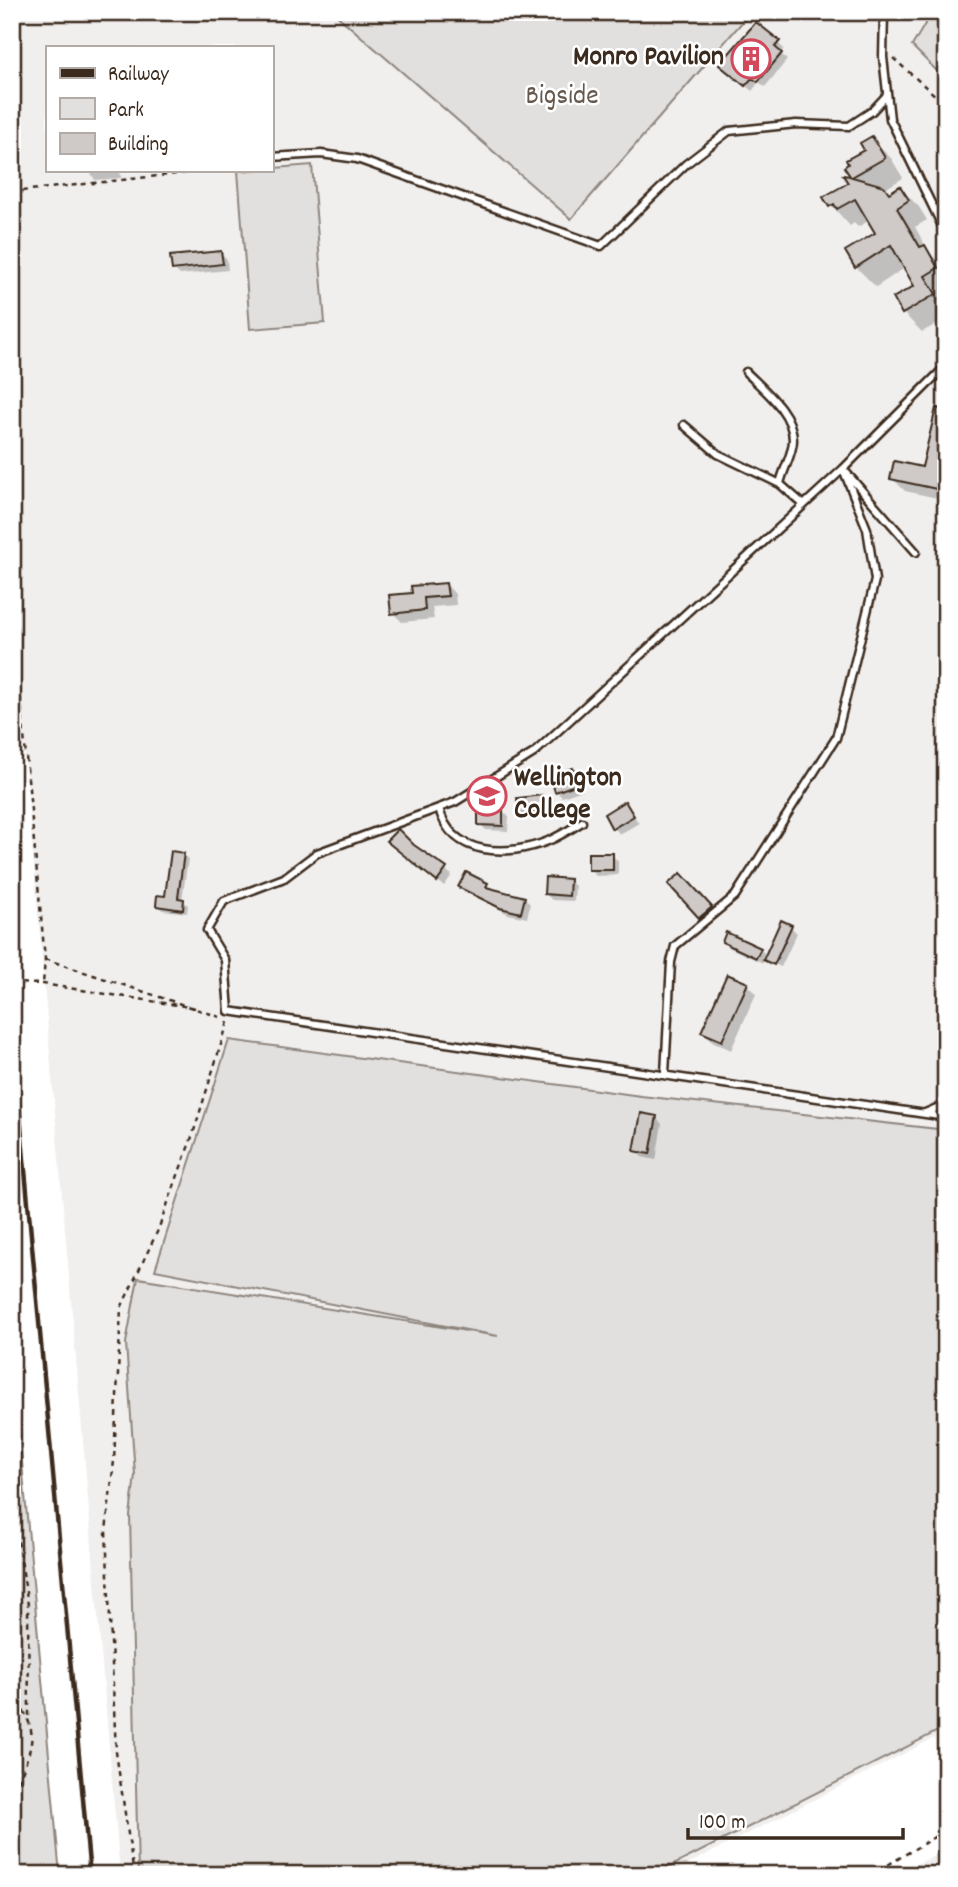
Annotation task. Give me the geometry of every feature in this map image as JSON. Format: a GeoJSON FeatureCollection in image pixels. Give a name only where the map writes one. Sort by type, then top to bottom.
{"type":"FeatureCollection","features":[{"type":"Feature","properties":{"kind":"lane"},"geometry":{"type":"LineString","coordinates":[[884,12],[883,49],[890,119],[946,234]]}},
{"type":"Feature","properties":{"kind":"lane"},"geometry":{"type":"LineString","coordinates":[[273,157],[321,154],[358,159],[601,246],[685,164],[729,131],[796,124],[849,126],[872,111],[887,95]]}},
{"type":"Feature","properties":{"kind":"lane"},"geometry":{"type":"LineString","coordinates":[[937,218],[946,222]]}},
{"type":"Feature","properties":{"kind":"lane"},"geometry":{"type":"LineString","coordinates":[[946,366],[843,469],[534,753],[455,802],[317,853],[284,878],[224,901],[206,930],[225,960],[229,1011],[946,1117]]}},
{"type":"Feature","properties":{"kind":"lane"},"geometry":{"type":"LineString","coordinates":[[746,372],[780,406],[791,431],[793,441],[780,484]]}},
{"type":"Feature","properties":{"kind":"lane"},"geometry":{"type":"LineString","coordinates":[[684,425],[729,461],[780,484],[804,505]]}},
{"type":"Feature","properties":{"kind":"lane"},"geometry":{"type":"LineString","coordinates":[[843,469],[916,552]]}},
{"type":"Feature","properties":{"kind":"lane"},"geometry":{"type":"LineString","coordinates":[[665,1074],[671,962],[675,946],[735,896],[836,738],[875,580],[867,529],[843,469]]}},
{"type":"Feature","properties":{"kind":"lane"},"geometry":{"type":"LineString","coordinates":[[439,808],[447,831],[479,848],[526,848],[549,841],[582,822]]}},
{"type":"Feature","properties":{"kind":"lane"},"geometry":{"type":"LineString","coordinates":[[924,1114],[946,1104]]}},
{"type":"Feature","properties":{"kind":"path"},"geometry":{"type":"LineString","coordinates":[[883,49],[946,105]]}},
{"type":"Feature","properties":{"kind":"path"},"geometry":{"type":"LineString","coordinates":[[12,192],[195,172]]}},
{"type":"Feature","properties":{"kind":"path"},"geometry":{"type":"LineString","coordinates":[[12,608],[45,959],[43,984]]}},
{"type":"Feature","properties":{"kind":"path"},"geometry":{"type":"LineString","coordinates":[[45,959],[205,1009],[228,1020],[193,1134],[158,1230],[121,1308],[114,1461],[106,1531],[116,1752],[134,1875]]}},
{"type":"Feature","properties":{"kind":"path"},"geometry":{"type":"LineString","coordinates":[[12,983],[43,984],[229,1011]]}},
{"type":"Feature","properties":{"kind":"path"},"geometry":{"type":"LineString","coordinates":[[12,1502],[28,1605],[29,1716],[34,1737],[18,1783],[12,1788]]}},
{"type":"Feature","properties":{"kind":"path"},"geometry":{"type":"LineString","coordinates":[[12,1694],[29,1716]]}},
{"type":"Feature","properties":{"kind":"path"},"geometry":{"type":"LineString","coordinates":[[871,1875],[946,1830]]}},
{"type":"Feature","properties":{"kind":"shaded area","name":"Wellington College"},"geometry":{"type":"Polygon","coordinates":[[[12,12],[946,12],[946,1732],[667,1875],[120,1875],[12,608],[12,12]]]}},
{"type":"Feature","properties":{"kind":"shaded area"},"geometry":{"type":"Polygon","coordinates":[[[945,1851],[946,1875],[892,1875],[945,1851]]]}},
{"type":"Feature","properties":{"kind":"green space","name":"Bigside"},"geometry":{"type":"Polygon","coordinates":[[[333,12],[751,12],[571,219],[333,12]]]}},
{"type":"Feature","properties":{"kind":"green space"},"geometry":{"type":"Polygon","coordinates":[[[932,12],[946,12],[946,80],[912,46],[932,12]]]}},
{"type":"Feature","properties":{"kind":"green space"},"geometry":{"type":"Polygon","coordinates":[[[312,165],[325,323],[250,329],[238,172],[273,172],[273,168],[312,165]]]}},
{"type":"Feature","properties":{"kind":"green space"},"geometry":{"type":"Polygon","coordinates":[[[229,1040],[641,1096],[946,1130],[946,1727],[654,1875],[138,1875],[130,1516],[135,1475],[126,1343],[138,1278],[498,1336],[155,1270],[229,1040]]]}},
{"type":"Feature","properties":{"kind":"green space"},"geometry":{"type":"Polygon","coordinates":[[[12,1354],[60,1875],[12,1875],[12,1354]]]}},
{"type":"Feature","properties":{"kind":"building","name":"Monro Pavilion"},"geometry":{"type":"Polygon","coordinates":[[[756,22],[780,41],[775,47],[782,53],[758,82],[752,78],[745,86],[719,65],[756,22]]]}},
{"type":"Feature","properties":{"kind":"building"},"geometry":{"type":"Polygon","coordinates":[[[872,136],[885,158],[852,177],[884,186],[889,193],[900,186],[909,200],[897,208],[920,247],[925,245],[938,268],[925,276],[936,294],[902,314],[893,298],[914,286],[891,245],[855,268],[845,251],[875,233],[855,199],[837,209],[834,204],[829,207],[823,197],[848,183],[843,175],[850,176],[844,167],[848,164],[846,160],[864,150],[860,143],[872,136]]]}},
{"type":"Feature","properties":{"kind":"building"},"geometry":{"type":"Polygon","coordinates":[[[221,251],[223,264],[172,270],[170,256],[221,251]]]}},
{"type":"Feature","properties":{"kind":"building"},"geometry":{"type":"Polygon","coordinates":[[[936,408],[946,410],[946,491],[890,479],[894,461],[922,467],[936,408]]]}},
{"type":"Feature","properties":{"kind":"building"},"geometry":{"type":"Polygon","coordinates":[[[446,583],[448,596],[424,598],[425,610],[391,614],[389,595],[412,593],[411,586],[446,583]]]}},
{"type":"Feature","properties":{"kind":"building"},"geometry":{"type":"Polygon","coordinates":[[[573,768],[578,784],[555,792],[550,775],[573,768]]]}},
{"type":"Feature","properties":{"kind":"building"},"geometry":{"type":"Polygon","coordinates":[[[542,795],[544,812],[519,815],[517,798],[542,795]]]}},
{"type":"Feature","properties":{"kind":"building"},"geometry":{"type":"Polygon","coordinates":[[[625,801],[634,816],[612,829],[604,814],[625,801]]]}},
{"type":"Feature","properties":{"kind":"building"},"geometry":{"type":"Polygon","coordinates":[[[478,808],[503,809],[503,826],[478,825],[478,808]]]}},
{"type":"Feature","properties":{"kind":"building"},"geometry":{"type":"Polygon","coordinates":[[[398,829],[414,845],[447,868],[437,882],[386,841],[398,829]]]}},
{"type":"Feature","properties":{"kind":"building"},"geometry":{"type":"Polygon","coordinates":[[[171,851],[184,853],[178,898],[184,899],[183,910],[156,906],[157,895],[165,896],[171,851]]]}},
{"type":"Feature","properties":{"kind":"building"},"geometry":{"type":"Polygon","coordinates":[[[588,853],[613,853],[613,870],[588,870],[588,853]]]}},
{"type":"Feature","properties":{"kind":"building"},"geometry":{"type":"Polygon","coordinates":[[[466,872],[488,883],[486,887],[525,897],[521,913],[500,908],[458,887],[466,872]]]}},
{"type":"Feature","properties":{"kind":"building"},"geometry":{"type":"Polygon","coordinates":[[[681,873],[712,907],[699,918],[668,884],[681,873]]]}},
{"type":"Feature","properties":{"kind":"building"},"geometry":{"type":"Polygon","coordinates":[[[545,877],[570,879],[569,896],[544,894],[545,877]]]}},
{"type":"Feature","properties":{"kind":"building"},"geometry":{"type":"Polygon","coordinates":[[[781,920],[792,925],[774,965],[763,960],[781,920]]]}},
{"type":"Feature","properties":{"kind":"building"},"geometry":{"type":"Polygon","coordinates":[[[726,932],[761,948],[756,958],[722,942],[726,932]]]}},
{"type":"Feature","properties":{"kind":"building"},"geometry":{"type":"Polygon","coordinates":[[[727,974],[748,983],[722,1041],[701,1032],[727,974]]]}},
{"type":"Feature","properties":{"kind":"building"},"geometry":{"type":"Polygon","coordinates":[[[641,1113],[657,1116],[650,1154],[634,1151],[641,1113]]]}},
{"type":"Feature","properties":{"kind":"railway"},"geometry":{"type":"LineString","coordinates":[[12,1029],[90,1875]]}},
{"type":"Feature","properties":{"kind":"place","name":"Monro Pavilion"},"geometry":{"type":"Point","coordinates":[751,59]}},
{"type":"Feature","properties":{"kind":"place","name":"Wellington College"},"geometry":{"type":"Point","coordinates":[487,796]}}]}
